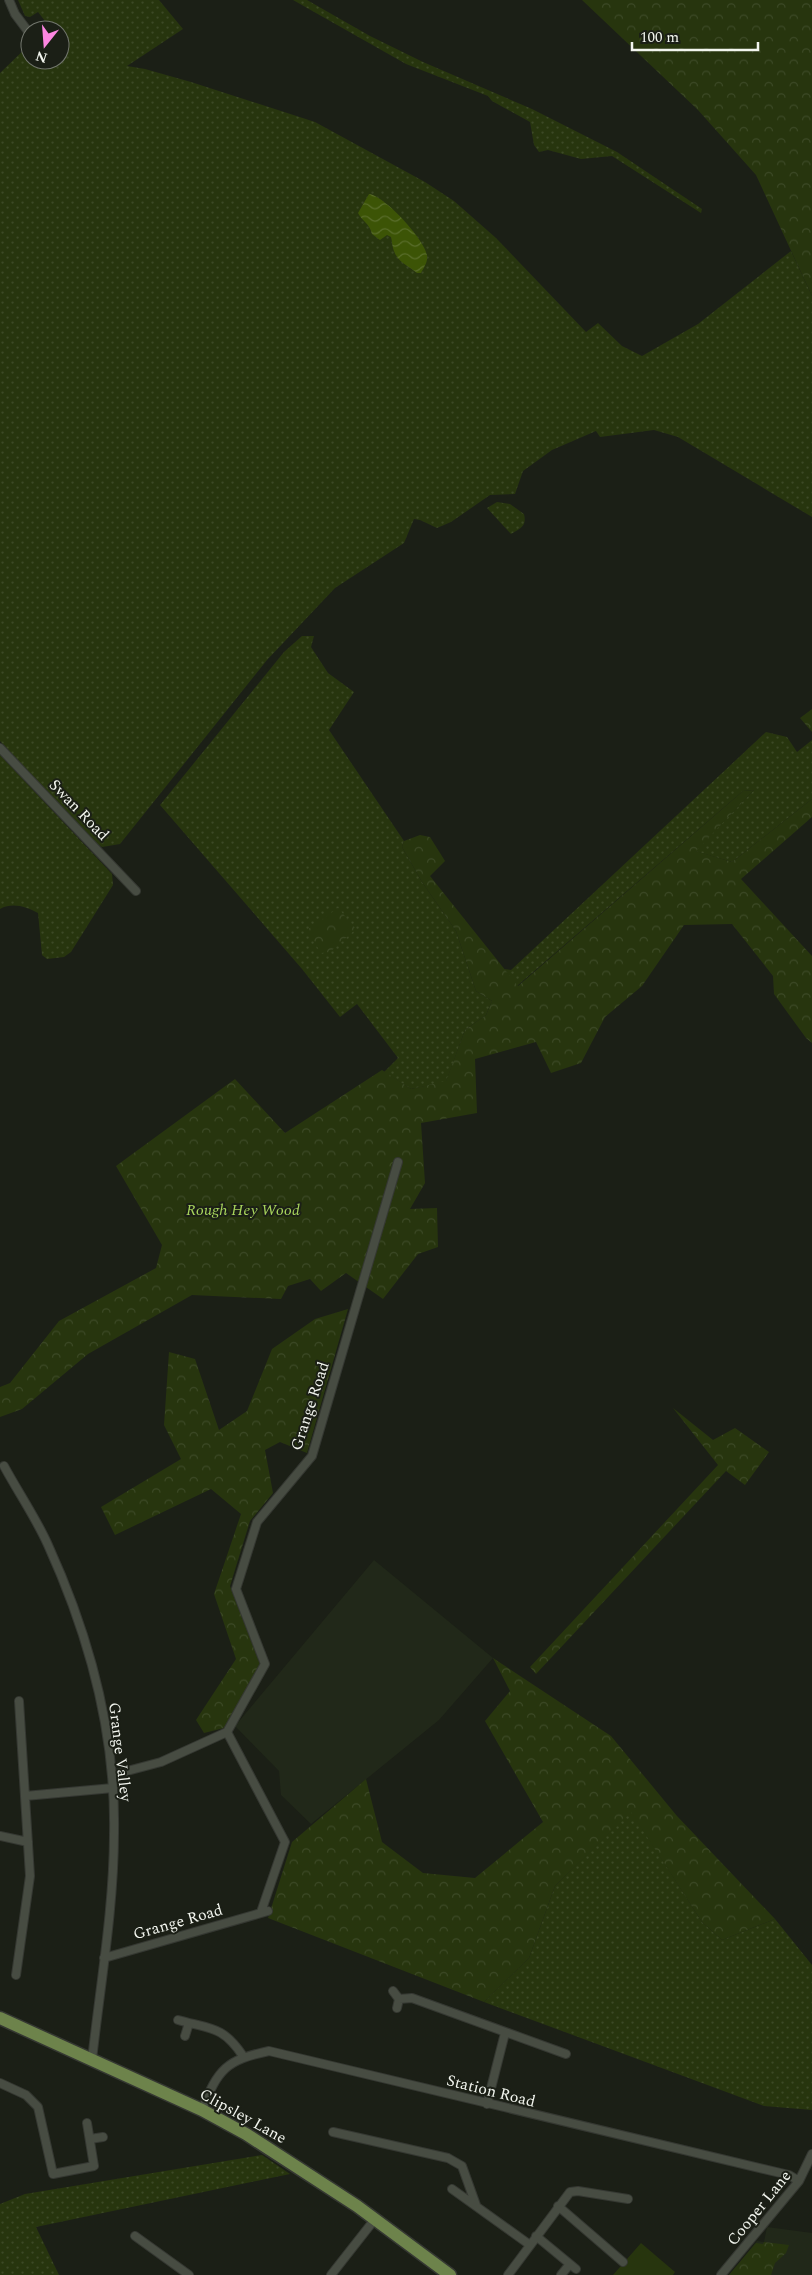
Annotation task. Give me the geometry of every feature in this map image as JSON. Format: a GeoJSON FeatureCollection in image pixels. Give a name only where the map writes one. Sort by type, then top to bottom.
{"type":"FeatureCollection","features":[{"type":"Feature","properties":{"kind":"main road","name":"Clipsley Lane"},"geometry":{"type":"LineString","coordinates":[[0,2018],[202,2110],[276,2152],[375,2219],[436,2271],[450,2275]]}},
{"type":"Feature","properties":{"kind":"street"},"geometry":{"type":"LineString","coordinates":[[9,0],[20,21]]}},
{"type":"Feature","properties":{"kind":"street","name":"Swan Road"},"geometry":{"type":"LineString","coordinates":[[0,748],[136,891]]}},
{"type":"Feature","properties":{"kind":"street","name":"Grange Road"},"geometry":{"type":"LineString","coordinates":[[104,1958],[264,1912],[285,1842],[227,1732],[265,1664],[236,1589],[257,1522],[312,1456],[398,1162]]}},
{"type":"Feature","properties":{"kind":"street","name":"Grange Valley"},"geometry":{"type":"LineString","coordinates":[[4,1466],[47,1543],[72,1601],[91,1662],[104,1718],[112,1776],[114,1835],[104,1958],[92,2060]]}},
{"type":"Feature","properties":{"kind":"street"},"geometry":{"type":"LineString","coordinates":[[16,1975],[30,1876],[19,1701]]}},
{"type":"Feature","properties":{"kind":"street"},"geometry":{"type":"LineString","coordinates":[[112,1776],[161,1762],[227,1732]]}},
{"type":"Feature","properties":{"kind":"street"},"geometry":{"type":"LineString","coordinates":[[24,1796],[113,1788]]}},
{"type":"Feature","properties":{"kind":"street"},"geometry":{"type":"LineString","coordinates":[[0,1836],[28,1842]]}},
{"type":"Feature","properties":{"kind":"street"},"geometry":{"type":"LineString","coordinates":[[393,1991],[399,1999],[397,2008]]}},
{"type":"Feature","properties":{"kind":"street"},"geometry":{"type":"LineString","coordinates":[[399,1999],[412,1998],[566,2054]]}},
{"type":"Feature","properties":{"kind":"street"},"geometry":{"type":"LineString","coordinates":[[178,2020],[221,2031],[233,2042],[243,2056]]}},
{"type":"Feature","properties":{"kind":"street"},"geometry":{"type":"LineString","coordinates":[[185,2036],[189,2023]]}},
{"type":"Feature","properties":{"kind":"street"},"geometry":{"type":"LineString","coordinates":[[487,2104],[505,2033]]}},
{"type":"Feature","properties":{"kind":"street","name":"Station Road"},"geometry":{"type":"LineString","coordinates":[[202,2110],[211,2088],[222,2070],[243,2056],[269,2051],[789,2175],[799,2181]]}},
{"type":"Feature","properties":{"kind":"street"},"geometry":{"type":"LineString","coordinates":[[0,2083],[26,2094],[38,2107],[53,2174],[94,2166],[87,2123]]}},
{"type":"Feature","properties":{"kind":"street"},"geometry":{"type":"LineString","coordinates":[[333,2132],[448,2158],[462,2166],[476,2205]]}},
{"type":"Feature","properties":{"kind":"street"},"geometry":{"type":"LineString","coordinates":[[90,2139],[103,2137]]}},
{"type":"Feature","properties":{"kind":"street","name":"Cooper Lane"},"geometry":{"type":"LineString","coordinates":[[721,2275],[799,2181],[812,2154]]}},
{"type":"Feature","properties":{"kind":"street"},"geometry":{"type":"LineString","coordinates":[[452,2189],[530,2245]]}},
{"type":"Feature","properties":{"kind":"street"},"geometry":{"type":"LineString","coordinates":[[508,2275],[567,2194],[573,2191],[628,2199]]}},
{"type":"Feature","properties":{"kind":"street"},"geometry":{"type":"LineString","coordinates":[[558,2206],[623,2262]]}},
{"type":"Feature","properties":{"kind":"street"},"geometry":{"type":"LineString","coordinates":[[331,2275],[375,2219]]}},
{"type":"Feature","properties":{"kind":"street"},"geometry":{"type":"LineString","coordinates":[[135,2236],[189,2275]]}},
{"type":"Feature","properties":{"kind":"street"},"geometry":{"type":"LineString","coordinates":[[536,2236],[573,2267],[561,2275]]}},
{"type":"Feature","properties":{"kind":"shaded area"},"geometry":{"type":"Polygon","coordinates":[[[374,1560],[493,1658],[439,1720],[311,1824],[281,1795],[279,1771],[235,1726],[374,1560]]]}},
{"type":"Feature","properties":{"kind":"shaded area"},"geometry":{"type":"Polygon","coordinates":[[[767,2227],[812,2233],[812,2275],[729,2275],[757,2241],[764,2242],[767,2227]]]}},
{"type":"Feature","properties":{"kind":"green space"},"geometry":{"type":"Polygon","coordinates":[[[18,0],[159,0],[183,29],[127,66],[191,82],[315,122],[425,182],[454,201],[496,238],[586,332],[598,323],[622,346],[642,356],[698,324],[791,251],[812,296],[812,517],[678,437],[654,430],[600,437],[596,431],[552,450],[523,471],[515,494],[490,495],[451,522],[437,528],[414,519],[404,543],[335,588],[267,660],[120,844],[102,847],[97,844],[0,741],[0,73],[20,54],[20,70],[70,70],[70,20],[44,20],[38,12],[30,17],[25,16],[18,0]]]}},
{"type":"Feature","properties":{"kind":"green space"},"geometry":{"type":"Polygon","coordinates":[[[293,0],[307,0],[370,36],[423,62],[532,109],[617,152],[702,209],[701,213],[612,156],[581,159],[548,150],[539,152],[534,145],[530,122],[492,101],[488,96],[406,64],[293,0]]]}},
{"type":"Feature","properties":{"kind":"green space"},"geometry":{"type":"Polygon","coordinates":[[[582,0],[812,0],[812,296],[756,175],[698,110],[582,0]]]}},
{"type":"Feature","properties":{"kind":"green space"},"geometry":{"type":"Polygon","coordinates":[[[497,502],[510,504],[524,514],[524,524],[518,530],[511,534],[487,508],[497,502]]]}},
{"type":"Feature","properties":{"kind":"green space"},"geometry":{"type":"Polygon","coordinates":[[[302,636],[314,636],[311,647],[328,673],[354,692],[329,730],[404,841],[402,847],[422,882],[456,931],[476,991],[492,1001],[486,1015],[465,1030],[446,1082],[411,1089],[384,1072],[398,1058],[357,1004],[340,1017],[302,969],[160,805],[284,652],[302,636]]]}},
{"type":"Feature","properties":{"kind":"green space"},"geometry":{"type":"Polygon","coordinates":[[[812,709],[812,732],[800,718],[812,709]]]}},
{"type":"Feature","properties":{"kind":"green space"},"geometry":{"type":"Polygon","coordinates":[[[766,732],[787,737],[797,752],[812,740],[812,799],[732,862],[695,851],[754,790],[743,791],[517,986],[504,969],[511,970],[766,732]]]}},
{"type":"Feature","properties":{"kind":"green space"},"geometry":{"type":"Polygon","coordinates":[[[0,755],[112,874],[113,885],[71,952],[64,957],[47,959],[42,955],[38,913],[24,907],[15,906],[0,909],[0,755]]]}},
{"type":"Feature","properties":{"kind":"green space","name":"Rough Hey Wood"},"geometry":{"type":"Polygon","coordinates":[[[754,790],[696,851],[732,862],[812,799],[812,817],[741,879],[812,956],[812,1043],[806,1038],[774,994],[773,976],[732,924],[684,925],[642,986],[605,1017],[581,1063],[551,1073],[536,1042],[475,1059],[477,1113],[421,1123],[425,1183],[410,1209],[437,1208],[438,1247],[418,1254],[383,1299],[346,1273],[321,1291],[310,1279],[288,1286],[281,1299],[192,1295],[88,1354],[22,1409],[0,1417],[0,1387],[10,1383],[59,1321],[156,1268],[162,1245],[116,1166],[235,1079],[285,1133],[382,1070],[411,1089],[446,1081],[465,1030],[486,1015],[492,1001],[476,991],[456,931],[422,882],[402,847],[404,841],[420,835],[430,837],[445,861],[430,876],[518,986],[743,791],[754,790]]]}},
{"type":"Feature","properties":{"kind":"green space"},"geometry":{"type":"Polygon","coordinates":[[[338,908],[356,929],[330,952],[321,953],[307,930],[338,908]]]}},
{"type":"Feature","properties":{"kind":"green space"},"geometry":{"type":"Polygon","coordinates":[[[348,1309],[307,1453],[280,1442],[265,1450],[273,1493],[250,1521],[230,1586],[260,1664],[224,1728],[204,1733],[196,1720],[236,1659],[214,1594],[241,1514],[211,1489],[115,1535],[101,1507],[181,1459],[164,1425],[169,1352],[195,1359],[219,1430],[247,1411],[272,1349],[315,1319],[348,1309]]]}},
{"type":"Feature","properties":{"kind":"green space"},"geometry":{"type":"Polygon","coordinates":[[[673,1408],[713,1440],[735,1428],[769,1452],[745,1485],[726,1471],[536,1674],[530,1667],[718,1465],[673,1408]]]}},
{"type":"Feature","properties":{"kind":"green space"},"geometry":{"type":"Polygon","coordinates":[[[493,1658],[611,1736],[677,1816],[775,1919],[722,1940],[702,1922],[631,1812],[555,1886],[529,1958],[484,2002],[268,1918],[292,1842],[366,1779],[382,1842],[423,1873],[475,1878],[543,1822],[485,1721],[510,1691],[493,1658]]]}},
{"type":"Feature","properties":{"kind":"green space"},"geometry":{"type":"Polygon","coordinates":[[[631,1811],[702,1922],[722,1940],[775,1919],[812,1965],[812,2110],[764,2106],[484,2002],[529,1958],[555,1886],[631,1811]]]}},
{"type":"Feature","properties":{"kind":"green space"},"geometry":{"type":"Polygon","coordinates":[[[262,2155],[290,2174],[36,2227],[59,2275],[0,2275],[0,2204],[25,2194],[262,2155]]]}},
{"type":"Feature","properties":{"kind":"green space"},"geometry":{"type":"Polygon","coordinates":[[[764,2242],[789,2245],[786,2253],[775,2263],[771,2275],[729,2275],[756,2243],[763,2244],[764,2242]]]}},
{"type":"Feature","properties":{"kind":"green space"},"geometry":{"type":"Polygon","coordinates":[[[641,2243],[675,2272],[673,2275],[613,2275],[641,2243]]]}},
{"type":"Feature","properties":{"kind":"water"},"geometry":{"type":"Polygon","coordinates":[[[369,194],[394,210],[419,239],[427,255],[421,273],[417,273],[397,257],[391,237],[387,235],[380,240],[372,234],[370,228],[358,213],[369,194]]]}}]}
